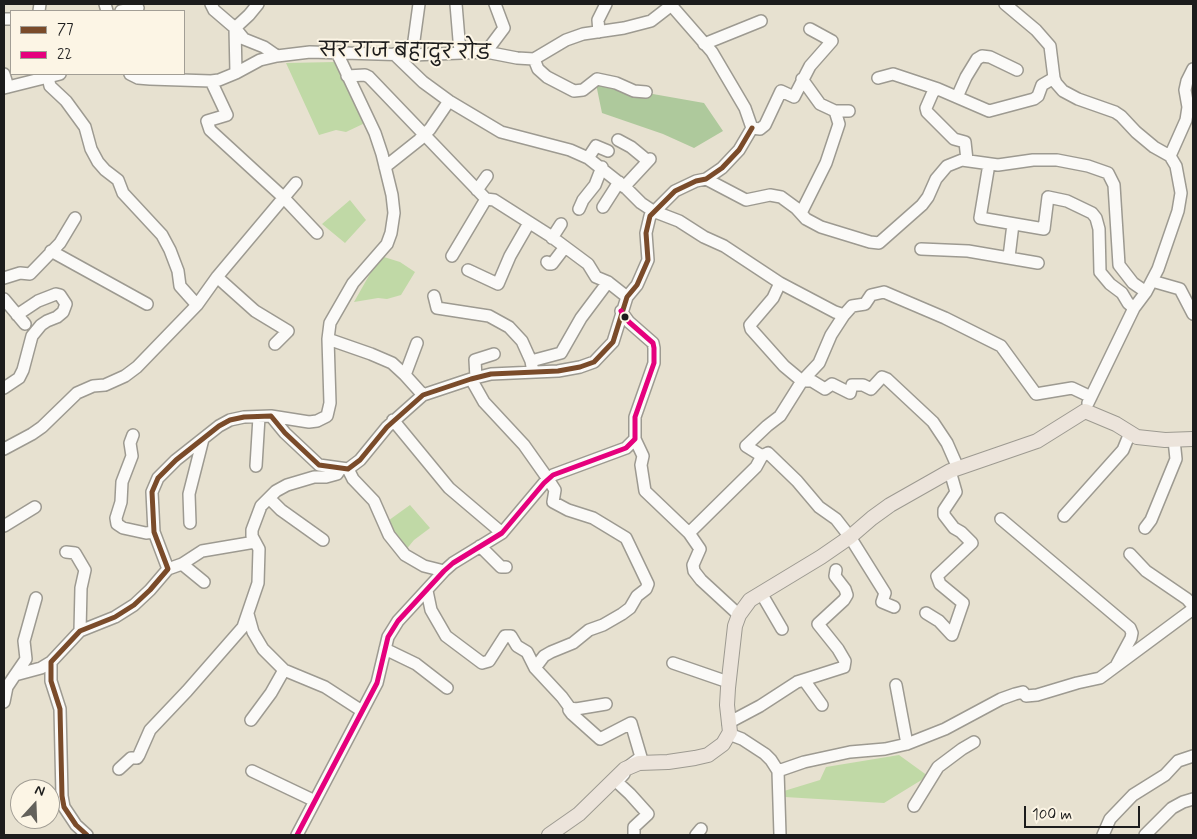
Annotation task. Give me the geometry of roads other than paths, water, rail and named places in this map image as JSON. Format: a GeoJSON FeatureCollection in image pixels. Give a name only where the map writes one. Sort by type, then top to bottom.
{"type":"FeatureCollection","features":[{"type":"Feature","properties":{"kind":"main road"},"geometry":{"type":"LineString","coordinates":[[549,835],[578,814],[626,769],[639,763],[668,762],[708,755],[723,744],[729,728],[727,706],[728,682],[734,626],[739,615],[750,600],[821,557],[890,505],[954,470],[1037,441],[1085,411],[1116,424],[1137,437],[1174,440],[1193,439]]}},
{"type":"Feature","properties":{"kind":"street"},"geometry":{"type":"LineString","coordinates":[[211,4],[216,12],[244,38],[264,47],[277,56]]}},
{"type":"Feature","properties":{"kind":"street"},"geometry":{"type":"LineString","coordinates":[[236,73],[235,28],[258,4]]}},
{"type":"Feature","properties":{"kind":"street"},"geometry":{"type":"LineString","coordinates":[[412,55],[418,4]]}},
{"type":"Feature","properties":{"kind":"street"},"geometry":{"type":"LineString","coordinates":[[456,4],[460,52]]}},
{"type":"Feature","properties":{"kind":"street"},"geometry":{"type":"LineString","coordinates":[[486,52],[504,28],[495,4]]}},
{"type":"Feature","properties":{"kind":"street"},"geometry":{"type":"LineString","coordinates":[[599,32],[598,20],[606,4]]}},
{"type":"Feature","properties":{"kind":"street"},"geometry":{"type":"LineString","coordinates":[[532,367],[558,371],[580,367],[594,362],[613,342],[621,311],[627,297],[637,285],[648,260],[646,233],[653,211],[675,190],[706,179],[722,168],[739,150],[752,128],[745,108],[712,52],[672,4],[651,22],[583,34],[566,40],[534,58],[538,69],[547,77],[574,91],[583,90],[596,79],[616,83],[634,91],[646,92]]}},
{"type":"Feature","properties":{"kind":"street"},"geometry":{"type":"LineString","coordinates":[[1005,4],[1036,30],[1050,46],[1056,83],[1078,100],[1115,112],[1121,116],[1154,147],[1170,156],[1176,166],[1178,175],[1180,194],[1178,211],[1152,281],[1134,308],[1085,411]]}},
{"type":"Feature","properties":{"kind":"street"},"geometry":{"type":"LineString","coordinates":[[704,44],[760,21]]}},
{"type":"Feature","properties":{"kind":"street"},"geometry":{"type":"LineString","coordinates":[[752,128],[760,129],[765,124],[781,92],[794,97],[810,66],[832,41],[810,29]]}},
{"type":"Feature","properties":{"kind":"street","name":"सर राज बहादुर रोड"},"geometry":{"type":"LineString","coordinates":[[132,75],[138,78],[150,79],[219,80],[260,60],[310,52],[412,55],[486,52],[517,58],[534,58]]}},
{"type":"Feature","properties":{"kind":"street"},"geometry":{"type":"LineString","coordinates":[[168,569],[154,532],[152,492],[158,478],[176,460],[230,420],[265,416],[309,422],[317,421],[327,416],[330,402],[328,339],[330,323],[353,283],[387,244],[391,233],[394,213],[385,167],[375,133],[347,76],[338,52]]}},
{"type":"Feature","properties":{"kind":"street"},"geometry":{"type":"LineString","coordinates":[[394,54],[423,82],[449,101],[501,132],[570,150],[588,158],[602,167],[641,203],[653,211],[679,221],[704,237],[724,246],[780,283],[844,315]]}},
{"type":"Feature","properties":{"kind":"street"},"geometry":{"type":"LineString","coordinates":[[957,97],[966,77],[977,60],[982,56],[990,57],[1017,70]]}},
{"type":"Feature","properties":{"kind":"street"},"geometry":{"type":"LineString","coordinates":[[1170,156],[1190,121],[1187,81],[1193,69]]}},
{"type":"Feature","properties":{"kind":"street"},"geometry":{"type":"LineString","coordinates":[[4,74],[6,88],[56,75]]}},
{"type":"Feature","properties":{"kind":"street"},"geometry":{"type":"LineString","coordinates":[[878,78],[893,74],[938,89],[989,111],[1034,99],[1038,96],[1042,85],[1054,78]]}},
{"type":"Feature","properties":{"kind":"street"},"geometry":{"type":"LineString","coordinates":[[347,76],[364,75],[369,77],[486,199],[494,200],[565,247],[588,264],[596,277],[608,282],[627,297]]}},
{"type":"Feature","properties":{"kind":"street"},"geometry":{"type":"LineString","coordinates":[[48,77],[50,86],[66,101],[85,127],[90,149],[98,162],[118,180],[123,192],[162,236],[178,271],[180,286],[197,305]]}},
{"type":"Feature","properties":{"kind":"street"},"geometry":{"type":"LineString","coordinates":[[802,79],[820,104],[836,111],[849,111]]}},
{"type":"Feature","properties":{"kind":"street"},"geometry":{"type":"LineString","coordinates":[[211,81],[227,115],[207,121],[210,130],[283,197],[317,233]]}},
{"type":"Feature","properties":{"kind":"street"},"geometry":{"type":"LineString","coordinates":[[938,89],[933,92],[926,108],[927,112],[954,139],[965,142],[968,160]]}},
{"type":"Feature","properties":{"kind":"street"},"geometry":{"type":"LineString","coordinates":[[385,167],[430,129],[449,101]]}},
{"type":"Feature","properties":{"kind":"street"},"geometry":{"type":"LineString","coordinates":[[801,213],[826,163],[839,124],[836,111]]}},
{"type":"Feature","properties":{"kind":"street"},"geometry":{"type":"LineString","coordinates":[[604,207],[621,184],[649,160],[631,146],[618,140]]}},
{"type":"Feature","properties":{"kind":"street"},"geometry":{"type":"LineString","coordinates":[[588,158],[596,146],[608,151]]}},
{"type":"Feature","properties":{"kind":"street"},"geometry":{"type":"LineString","coordinates":[[706,179],[746,200],[770,195],[781,197],[806,218],[821,227],[879,243],[922,205],[936,179],[947,166],[962,160],[998,165],[1033,160],[1057,160],[1088,166],[1108,173],[1114,185],[1119,265],[1134,283],[1146,292]]}},
{"type":"Feature","properties":{"kind":"street"},"geometry":{"type":"LineString","coordinates":[[989,164],[980,218],[1044,229],[1048,197],[1067,200],[1092,213],[1096,218],[1099,229],[1100,272],[1110,284],[1122,293],[1128,303],[1134,308]]}},
{"type":"Feature","properties":{"kind":"street"},"geometry":{"type":"LineString","coordinates":[[579,209],[595,184],[602,167]]}},
{"type":"Feature","properties":{"kind":"street"},"geometry":{"type":"LineString","coordinates":[[477,190],[487,176]]}},
{"type":"Feature","properties":{"kind":"street"},"geometry":{"type":"LineString","coordinates":[[4,449],[42,427],[77,393],[94,386],[105,385],[125,376],[137,367],[197,305],[217,277],[296,183]]}},
{"type":"Feature","properties":{"kind":"street"},"geometry":{"type":"LineString","coordinates":[[452,256],[486,199]]}},
{"type":"Feature","properties":{"kind":"street"},"geometry":{"type":"LineString","coordinates":[[4,278],[20,273],[30,274],[60,243],[75,218]]}},
{"type":"Feature","properties":{"kind":"street"},"geometry":{"type":"LineString","coordinates":[[468,270],[498,284],[510,256],[529,223]]}},
{"type":"Feature","properties":{"kind":"street"},"geometry":{"type":"LineString","coordinates":[[552,238],[561,224]]}},
{"type":"Feature","properties":{"kind":"street"},"geometry":{"type":"LineString","coordinates":[[1009,257],[1013,224]]}},
{"type":"Feature","properties":{"kind":"street"},"geometry":{"type":"LineString","coordinates":[[547,262],[552,264],[565,247]]}},
{"type":"Feature","properties":{"kind":"street"},"geometry":{"type":"LineString","coordinates":[[921,249],[968,251],[1038,263]]}},
{"type":"Feature","properties":{"kind":"street"},"geometry":{"type":"LineString","coordinates":[[51,251],[147,304]]}},
{"type":"Feature","properties":{"kind":"street"},"geometry":{"type":"LineString","coordinates":[[217,277],[255,311],[288,331],[275,344]]}},
{"type":"Feature","properties":{"kind":"street"},"geometry":{"type":"LineString","coordinates":[[1152,281],[1180,289],[1193,314]]}},
{"type":"Feature","properties":{"kind":"street"},"geometry":{"type":"LineString","coordinates":[[119,769],[131,758],[137,758],[150,730],[243,627],[258,583],[259,549],[252,530],[261,506],[269,498],[287,485],[314,477],[326,477],[337,474],[360,460],[394,420],[423,395],[473,378],[532,367],[561,353],[581,318],[608,282]]}},
{"type":"Feature","properties":{"kind":"street"},"geometry":{"type":"LineString","coordinates":[[780,283],[773,298],[752,320],[750,325],[751,330],[784,366],[802,381],[812,381],[825,388],[832,384],[850,393],[852,385],[863,385],[871,389],[882,377],[887,379],[933,422],[947,444],[954,470],[956,492],[944,510],[944,515],[954,528],[962,532],[972,543],[937,576],[940,584],[963,603],[952,635],[939,621],[926,613]]}},
{"type":"Feature","properties":{"kind":"street"},"geometry":{"type":"LineString","coordinates":[[762,456],[746,446],[780,416],[802,381],[819,363],[831,336],[852,306],[865,304],[871,295],[884,292],[945,318],[1001,346],[1036,394],[1072,388],[1091,397]]}},
{"type":"Feature","properties":{"kind":"street"},"geometry":{"type":"LineString","coordinates":[[4,299],[21,320],[38,301],[56,294],[60,295],[66,304],[63,312],[47,321],[32,336],[23,370],[18,378],[4,388]]}},
{"type":"Feature","properties":{"kind":"street"},"geometry":{"type":"LineString","coordinates":[[434,296],[437,308],[489,316],[509,327],[522,341],[532,367]]}},
{"type":"Feature","properties":{"kind":"street"},"geometry":{"type":"LineString","coordinates":[[621,311],[629,322],[652,343],[654,348],[654,363],[635,416],[635,439],[643,456],[641,465],[645,491],[689,533],[700,548],[693,565],[694,571],[700,580],[739,615]]}},
{"type":"Feature","properties":{"kind":"street"},"geometry":{"type":"LineString","coordinates":[[328,339],[392,363],[423,395]]}},
{"type":"Feature","properties":{"kind":"street"},"geometry":{"type":"LineString","coordinates":[[405,375],[417,343]]}},
{"type":"Feature","properties":{"kind":"street"},"geometry":{"type":"LineString","coordinates":[[494,354],[475,360],[473,378],[484,402],[524,445],[548,479],[555,490],[553,502],[568,510],[593,518],[626,538],[648,584],[646,589],[637,596],[630,608],[622,614],[603,625],[589,630],[573,643],[544,656],[535,668]]}},
{"type":"Feature","properties":{"kind":"street"},"geometry":{"type":"LineString","coordinates":[[256,466],[265,416]]}},
{"type":"Feature","properties":{"kind":"street"},"geometry":{"type":"LineString","coordinates":[[265,416],[286,433],[319,465],[345,469],[374,501],[389,535],[405,555],[424,566],[444,570]]}},
{"type":"Feature","properties":{"kind":"street"},"geometry":{"type":"LineString","coordinates":[[394,420],[449,488],[502,533]]}},
{"type":"Feature","properties":{"kind":"street"},"geometry":{"type":"LineString","coordinates":[[1064,516],[1124,450],[1130,432]]}},
{"type":"Feature","properties":{"kind":"street"},"geometry":{"type":"LineString","coordinates":[[133,435],[130,443],[132,456],[122,482],[121,502],[116,518],[117,524],[123,528],[146,533],[154,532]]}},
{"type":"Feature","properties":{"kind":"street"},"geometry":{"type":"LineString","coordinates":[[190,522],[188,494],[203,439]]}},
{"type":"Feature","properties":{"kind":"street"},"geometry":{"type":"LineString","coordinates":[[297,835],[377,683],[384,650],[392,628],[444,570],[502,533],[553,475],[626,448],[635,439]]}},
{"type":"Feature","properties":{"kind":"street"},"geometry":{"type":"LineString","coordinates":[[1145,528],[1151,520],[1176,459],[1174,440]]}},
{"type":"Feature","properties":{"kind":"street"},"geometry":{"type":"LineString","coordinates":[[689,533],[750,474],[762,456],[768,453],[797,481],[818,507],[836,520],[850,537],[885,593],[882,602],[894,607]]}},
{"type":"Feature","properties":{"kind":"street"},"geometry":{"type":"LineString","coordinates":[[269,498],[281,510],[323,540]]}},
{"type":"Feature","properties":{"kind":"street"},"geometry":{"type":"LineString","coordinates":[[4,526],[35,506]]}},
{"type":"Feature","properties":{"kind":"street"},"geometry":{"type":"LineString","coordinates":[[1001,519],[1130,628],[1131,638],[1114,668]]}},
{"type":"Feature","properties":{"kind":"street"},"geometry":{"type":"LineString","coordinates":[[15,675],[41,668],[51,662],[80,631],[125,612],[150,590],[168,569],[182,564],[202,551],[256,542]]}},
{"type":"Feature","properties":{"kind":"street"},"geometry":{"type":"LineString","coordinates":[[480,546],[501,567],[506,567]]}},
{"type":"Feature","properties":{"kind":"street"},"geometry":{"type":"LineString","coordinates":[[66,552],[75,554],[85,570],[81,588],[80,631]]}},
{"type":"Feature","properties":{"kind":"street"},"geometry":{"type":"LineString","coordinates":[[778,771],[804,762],[850,752],[907,744],[946,729],[1001,699],[1015,694],[1023,692],[1026,696],[1037,695],[1077,682],[1100,678],[1193,607],[1187,599],[1146,571],[1130,554]]}},
{"type":"Feature","properties":{"kind":"street"},"geometry":{"type":"LineString","coordinates":[[182,564],[204,582]]}},
{"type":"Feature","properties":{"kind":"street"},"geometry":{"type":"LineString","coordinates":[[780,835],[778,771],[765,754],[742,740],[729,728],[784,689],[825,672],[844,668],[845,661],[838,649],[818,624],[847,595],[845,589],[835,576],[836,570]]}},
{"type":"Feature","properties":{"kind":"street"},"geometry":{"type":"LineString","coordinates":[[427,591],[431,610],[446,636],[474,658],[482,663],[489,661],[505,636],[510,636],[517,646],[526,652],[535,668],[570,708],[569,710],[572,714],[600,739],[631,724],[640,757],[626,769],[617,782],[648,814],[634,827],[634,835]]}},
{"type":"Feature","properties":{"kind":"street"},"geometry":{"type":"LineString","coordinates":[[761,593],[782,630]]}},
{"type":"Feature","properties":{"kind":"street"},"geometry":{"type":"LineString","coordinates":[[4,702],[8,686],[27,655],[24,641],[36,598]]}},
{"type":"Feature","properties":{"kind":"street"},"geometry":{"type":"LineString","coordinates":[[248,614],[253,632],[263,649],[284,670],[324,687],[362,711]]}},
{"type":"Feature","properties":{"kind":"street"},"geometry":{"type":"LineString","coordinates":[[384,650],[416,664],[447,688]]}},
{"type":"Feature","properties":{"kind":"street"},"geometry":{"type":"LineString","coordinates":[[51,662],[51,681],[60,709],[62,796],[64,807],[87,835]]}},
{"type":"Feature","properties":{"kind":"street"},"geometry":{"type":"LineString","coordinates":[[673,663],[728,682]]}},
{"type":"Feature","properties":{"kind":"street"},"geometry":{"type":"LineString","coordinates":[[251,720],[271,693],[284,670]]}},
{"type":"Feature","properties":{"kind":"street"},"geometry":{"type":"LineString","coordinates":[[804,680],[822,705]]}},
{"type":"Feature","properties":{"kind":"street"},"geometry":{"type":"LineString","coordinates":[[896,685],[907,744]]}},
{"type":"Feature","properties":{"kind":"street"},"geometry":{"type":"LineString","coordinates":[[570,708],[576,709],[606,704]]}},
{"type":"Feature","properties":{"kind":"street"},"geometry":{"type":"LineString","coordinates":[[914,806],[938,767],[962,748],[974,742]]}},
{"type":"Feature","properties":{"kind":"street"},"geometry":{"type":"LineString","coordinates":[[1103,835],[1110,819],[1133,795],[1164,775],[1178,762],[1193,756]]}},
{"type":"Feature","properties":{"kind":"street"},"geometry":{"type":"LineString","coordinates":[[252,771],[315,802]]}},
{"type":"Feature","properties":{"kind":"street"},"geometry":{"type":"LineString","coordinates":[[1146,835],[1172,808],[1193,799]]}}]}
